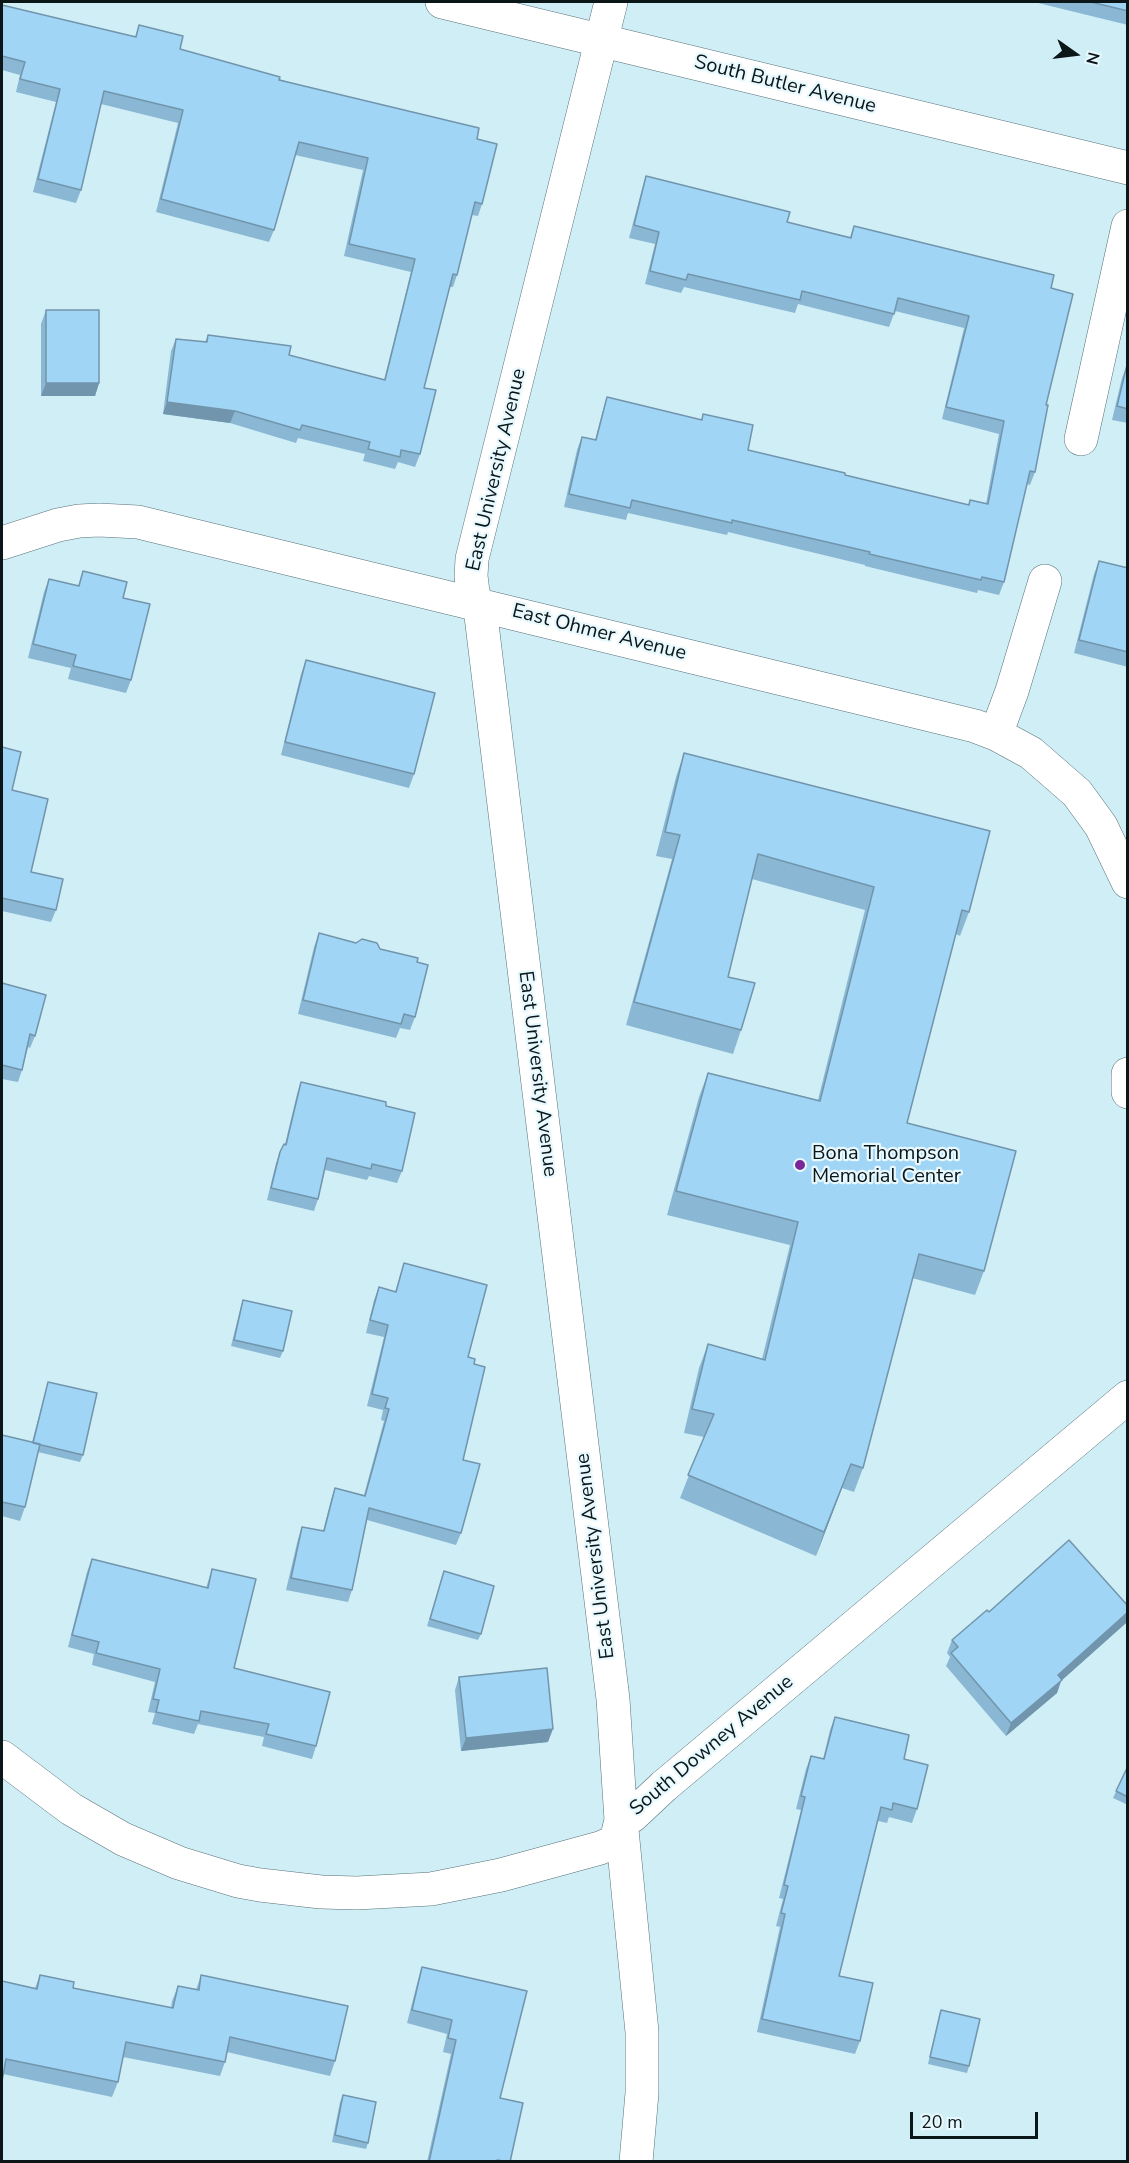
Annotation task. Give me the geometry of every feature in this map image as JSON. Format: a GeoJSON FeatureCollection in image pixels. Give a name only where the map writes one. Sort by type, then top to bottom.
{"type":"FeatureCollection","features":[{"type":"Feature","properties":{"kind":"street","name":"South Butler Avenue"},"geometry":{"type":"LineString","coordinates":[[441,2],[1128,168]]}},
{"type":"Feature","properties":{"kind":"street","name":"East University Avenue"},"geometry":{"type":"LineString","coordinates":[[611,2],[472,559],[471,576],[483,638],[613,1699],[621,1820],[642,2032],[642,2093],[636,2162]]}},
{"type":"Feature","properties":{"kind":"street"},"geometry":{"type":"LineString","coordinates":[[1081,439],[1128,225]]}},
{"type":"Feature","properties":{"kind":"street","name":"East Ohmer Avenue"},"geometry":{"type":"LineString","coordinates":[[2,543],[48,528],[79,522],[99,520],[138,522],[975,726],[996,734],[1031,753],[1077,793],[1101,826],[1128,882]]}},
{"type":"Feature","properties":{"kind":"street"},"geometry":{"type":"LineString","coordinates":[[996,734],[1012,692],[1045,581]]}},
{"type":"Feature","properties":{"kind":"street"},"geometry":{"type":"LineString","coordinates":[[1128,1074],[1128,1092]]}},
{"type":"Feature","properties":{"kind":"street","name":"South Downey Avenue"},"geometry":{"type":"LineString","coordinates":[[2,1756],[71,1809],[123,1839],[161,1857],[238,1881],[309,1891],[357,1893],[431,1889],[501,1875],[600,1848],[616,1841],[621,1820],[632,1816],[673,1778],[1128,1397]]}},
{"type":"Feature","properties":{"kind":"building"},"geometry":{"type":"Polygon","coordinates":[[[1091,2],[1128,2],[1128,11],[1091,2]]]}},
{"type":"Feature","properties":{"kind":"building"},"geometry":{"type":"Polygon","coordinates":[[[2,5],[136,37],[139,25],[183,36],[180,49],[280,77],[279,80],[479,128],[477,139],[497,144],[482,204],[475,202],[457,275],[453,274],[424,388],[436,390],[420,454],[401,450],[400,457],[368,449],[370,442],[302,425],[300,430],[235,411],[167,402],[176,339],[207,342],[208,335],[291,346],[289,355],[385,380],[415,259],[349,244],[368,158],[299,142],[274,230],[161,199],[183,110],[104,91],[81,190],[38,179],[60,89],[20,79],[25,62],[2,56],[2,5]]]}},
{"type":"Feature","properties":{"kind":"building"},"geometry":{"type":"Polygon","coordinates":[[[646,176],[790,212],[787,222],[851,238],[854,226],[1054,275],[1051,288],[1073,294],[1046,405],[1048,405],[1035,472],[1030,471],[1004,582],[982,577],[981,580],[732,520],[732,523],[632,500],[630,508],[569,494],[582,437],[596,440],[607,397],[702,420],[703,414],[753,425],[748,450],[969,505],[970,500],[988,504],[1004,421],[946,407],[969,316],[898,298],[894,314],[802,291],[800,300],[688,274],[686,280],[650,271],[659,232],[634,225],[646,176]]]}},
{"type":"Feature","properties":{"kind":"building"},"geometry":{"type":"Polygon","coordinates":[[[46,310],[99,310],[99,383],[46,383],[46,310]]]}},
{"type":"Feature","properties":{"kind":"building"},"geometry":{"type":"Polygon","coordinates":[[[1128,365],[1128,409],[1117,406],[1128,365]]]}},
{"type":"Feature","properties":{"kind":"building"},"geometry":{"type":"Polygon","coordinates":[[[1099,561],[1128,568],[1128,652],[1079,640],[1099,561]]]}},
{"type":"Feature","properties":{"kind":"building"},"geometry":{"type":"Polygon","coordinates":[[[83,571],[127,582],[123,598],[150,604],[131,680],[73,666],[76,655],[33,644],[49,579],[79,586],[83,571]]]}},
{"type":"Feature","properties":{"kind":"building"},"geometry":{"type":"Polygon","coordinates":[[[306,660],[435,693],[414,774],[285,742],[306,660]]]}},
{"type":"Feature","properties":{"kind":"building"},"geometry":{"type":"Polygon","coordinates":[[[2,747],[21,752],[12,790],[48,799],[31,872],[63,879],[56,910],[2,898],[2,747]]]}},
{"type":"Feature","properties":{"kind":"building","name":"Bona Thompson Memorial Center"},"geometry":{"type":"Polygon","coordinates":[[[684,753],[990,831],[969,912],[962,910],[907,1123],[1016,1151],[984,1271],[919,1254],[863,1468],[851,1464],[824,1532],[688,1475],[714,1414],[692,1409],[708,1344],[765,1360],[798,1222],[676,1191],[708,1073],[820,1101],[874,887],[758,854],[728,977],[755,983],[741,1030],[634,1002],[680,835],[665,832],[684,753]]]}},
{"type":"Feature","properties":{"kind":"building"},"geometry":{"type":"Polygon","coordinates":[[[319,933],[356,943],[362,939],[377,943],[380,949],[418,958],[417,962],[428,965],[415,1017],[404,1014],[401,1024],[303,1000],[319,933]]]}},
{"type":"Feature","properties":{"kind":"building"},"geometry":{"type":"Polygon","coordinates":[[[2,983],[46,995],[35,1036],[30,1034],[22,1070],[2,1065],[2,983]]]}},
{"type":"Feature","properties":{"kind":"building"},"geometry":{"type":"Polygon","coordinates":[[[301,1082],[386,1102],[386,1106],[415,1113],[402,1171],[372,1164],[371,1169],[327,1158],[318,1199],[271,1188],[280,1152],[284,1144],[286,1145],[301,1082]]]}},
{"type":"Feature","properties":{"kind":"building"},"geometry":{"type":"Polygon","coordinates":[[[404,1263],[487,1285],[468,1357],[475,1359],[474,1364],[485,1367],[463,1460],[480,1464],[461,1533],[369,1508],[352,1590],[291,1578],[302,1527],[324,1531],[335,1488],[365,1496],[389,1409],[385,1408],[388,1398],[372,1394],[388,1325],[370,1320],[379,1287],[396,1292],[404,1263]]]}},
{"type":"Feature","properties":{"kind":"building"},"geometry":{"type":"Polygon","coordinates":[[[243,1300],[292,1311],[283,1351],[234,1340],[243,1300]]]}},
{"type":"Feature","properties":{"kind":"building"},"geometry":{"type":"Polygon","coordinates":[[[48,1382],[97,1393],[83,1455],[33,1443],[48,1382]]]}},
{"type":"Feature","properties":{"kind":"building"},"geometry":{"type":"Polygon","coordinates":[[[2,1435],[40,1444],[25,1507],[2,1502],[2,1435]]]}},
{"type":"Feature","properties":{"kind":"building"},"geometry":{"type":"Polygon","coordinates":[[[1069,1540],[1128,1606],[1128,1612],[1058,1675],[1062,1680],[1011,1723],[951,1653],[958,1647],[952,1640],[987,1610],[989,1612],[1069,1540]]]}},
{"type":"Feature","properties":{"kind":"building"},"geometry":{"type":"Polygon","coordinates":[[[92,1559],[208,1588],[212,1569],[256,1579],[234,1668],[330,1692],[316,1746],[266,1734],[269,1724],[201,1711],[199,1721],[156,1712],[159,1700],[153,1699],[160,1669],[96,1653],[99,1642],[72,1635],[92,1559]]]}},
{"type":"Feature","properties":{"kind":"building"},"geometry":{"type":"Polygon","coordinates":[[[444,1571],[494,1586],[481,1634],[430,1619],[444,1571]]]}},
{"type":"Feature","properties":{"kind":"building"},"geometry":{"type":"Polygon","coordinates":[[[547,1668],[553,1729],[466,1738],[459,1677],[547,1668]]]}},
{"type":"Feature","properties":{"kind":"building"},"geometry":{"type":"Polygon","coordinates":[[[835,1717],[909,1735],[904,1759],[928,1765],[917,1809],[893,1803],[892,1810],[881,1807],[839,1976],[873,1983],[860,2041],[762,2019],[785,1914],[781,1913],[788,1886],[784,1885],[805,1797],[801,1796],[811,1756],[824,1759],[835,1717]]]}},
{"type":"Feature","properties":{"kind":"building"},"geometry":{"type":"Polygon","coordinates":[[[1128,1766],[1128,1797],[1116,1791],[1128,1766]]]}},
{"type":"Feature","properties":{"kind":"building"},"geometry":{"type":"Polygon","coordinates":[[[422,1967],[527,1991],[500,2098],[523,2103],[510,2162],[497,2160],[496,2162],[429,2162],[456,2040],[448,2038],[452,2020],[412,2010],[422,1967]]]}},
{"type":"Feature","properties":{"kind":"building"},"geometry":{"type":"Polygon","coordinates":[[[40,1975],[74,1982],[73,1988],[173,2008],[178,1986],[199,1990],[201,1975],[348,2006],[335,2061],[230,2037],[225,2062],[126,2042],[118,2082],[6,2059],[2,2081],[2,1981],[37,1989],[40,1975]]]}},
{"type":"Feature","properties":{"kind":"building"},"geometry":{"type":"Polygon","coordinates":[[[941,2010],[980,2019],[969,2066],[930,2057],[941,2010]]]}},
{"type":"Feature","properties":{"kind":"building"},"geometry":{"type":"Polygon","coordinates":[[[343,2095],[376,2102],[368,2143],[335,2135],[343,2095]]]}},
{"type":"Feature","properties":{"kind":"place","name":"Bona Thompson Memorial Center"},"geometry":{"type":"Point","coordinates":[800,1165]}}]}
